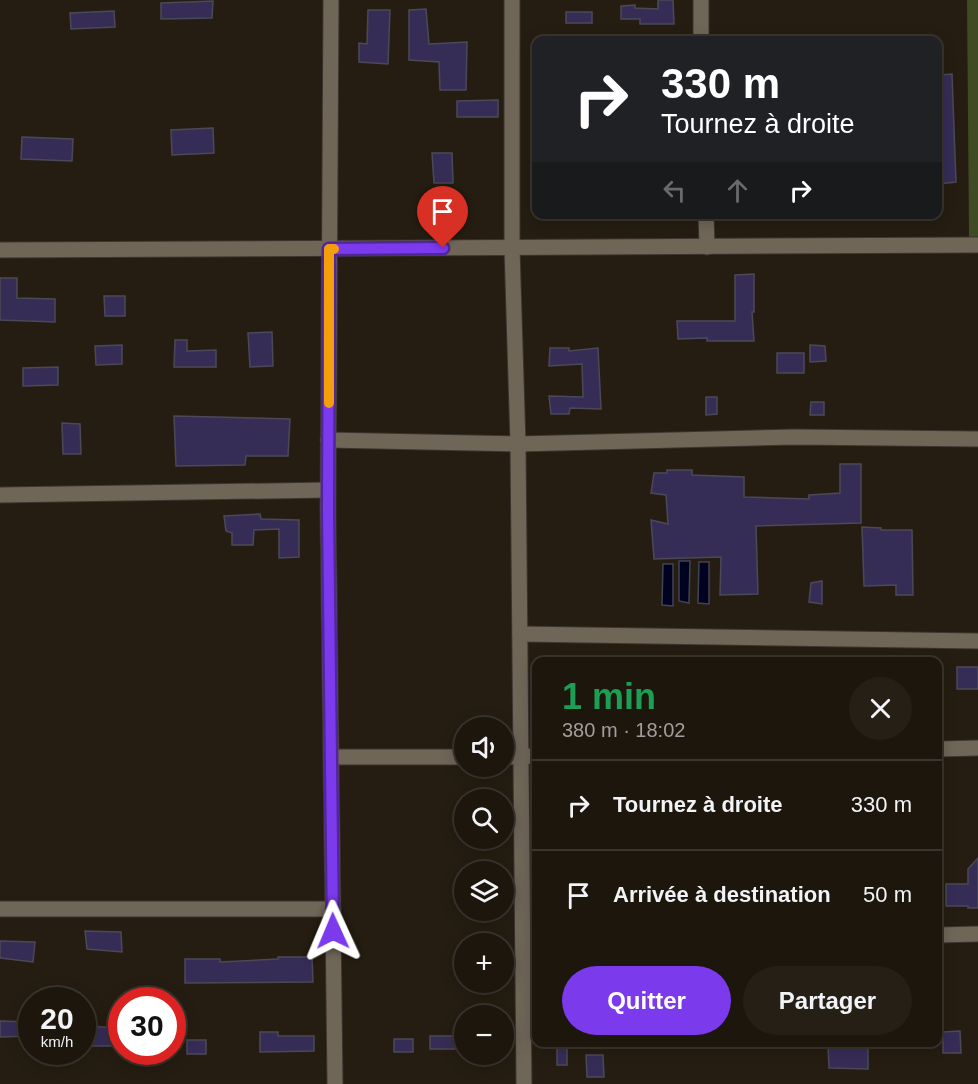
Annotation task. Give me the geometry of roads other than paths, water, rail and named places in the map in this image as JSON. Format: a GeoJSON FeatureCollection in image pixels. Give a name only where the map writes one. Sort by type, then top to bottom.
{"type":"FeatureCollection","features":[{"type":"Feature","properties":{"kind":"street"},"geometry":{"type":"LineString","coordinates":[[331,0],[328,490],[335,1084]]}},
{"type":"Feature","properties":{"kind":"street"},"geometry":{"type":"LineString","coordinates":[[512,0],[512,248],[518,444],[521,756],[530,941],[524,1084]]}},
{"type":"Feature","properties":{"kind":"street"},"geometry":{"type":"LineString","coordinates":[[700,0],[701,36]]}},
{"type":"Feature","properties":{"kind":"street"},"geometry":{"type":"LineString","coordinates":[[706,219],[707,247]]}},
{"type":"Feature","properties":{"kind":"street"},"geometry":{"type":"LineString","coordinates":[[0,250],[978,245]]}},
{"type":"Feature","properties":{"kind":"street"},"geometry":{"type":"LineString","coordinates":[[328,440],[518,444],[795,437],[978,439]]}},
{"type":"Feature","properties":{"kind":"street"},"geometry":{"type":"LineString","coordinates":[[0,495],[328,490]]}},
{"type":"Feature","properties":{"kind":"street"},"geometry":{"type":"LineString","coordinates":[[519,634],[978,641]]}},
{"type":"Feature","properties":{"kind":"street"},"geometry":{"type":"LineString","coordinates":[[942,749],[978,748]]}},
{"type":"Feature","properties":{"kind":"street"},"geometry":{"type":"LineString","coordinates":[[514,756],[532,756]]}},
{"type":"Feature","properties":{"kind":"street"},"geometry":{"type":"LineString","coordinates":[[332,757],[454,757]]}},
{"type":"Feature","properties":{"kind":"street"},"geometry":{"type":"LineString","coordinates":[[0,909],[333,909]]}},
{"type":"Feature","properties":{"kind":"street"},"geometry":{"type":"LineString","coordinates":[[942,935],[978,934]]}},
{"type":"Feature","properties":{"kind":"water"},"geometry":{"type":"Polygon","coordinates":[[[679,561],[690,561],[689,603],[679,601],[679,561]]]}},
{"type":"Feature","properties":{"kind":"water"},"geometry":{"type":"Polygon","coordinates":[[[699,562],[709,562],[709,604],[698,603],[699,562]]]}},
{"type":"Feature","properties":{"kind":"water"},"geometry":{"type":"Polygon","coordinates":[[[663,564],[673,564],[673,606],[662,605],[663,564]]]}}]}
